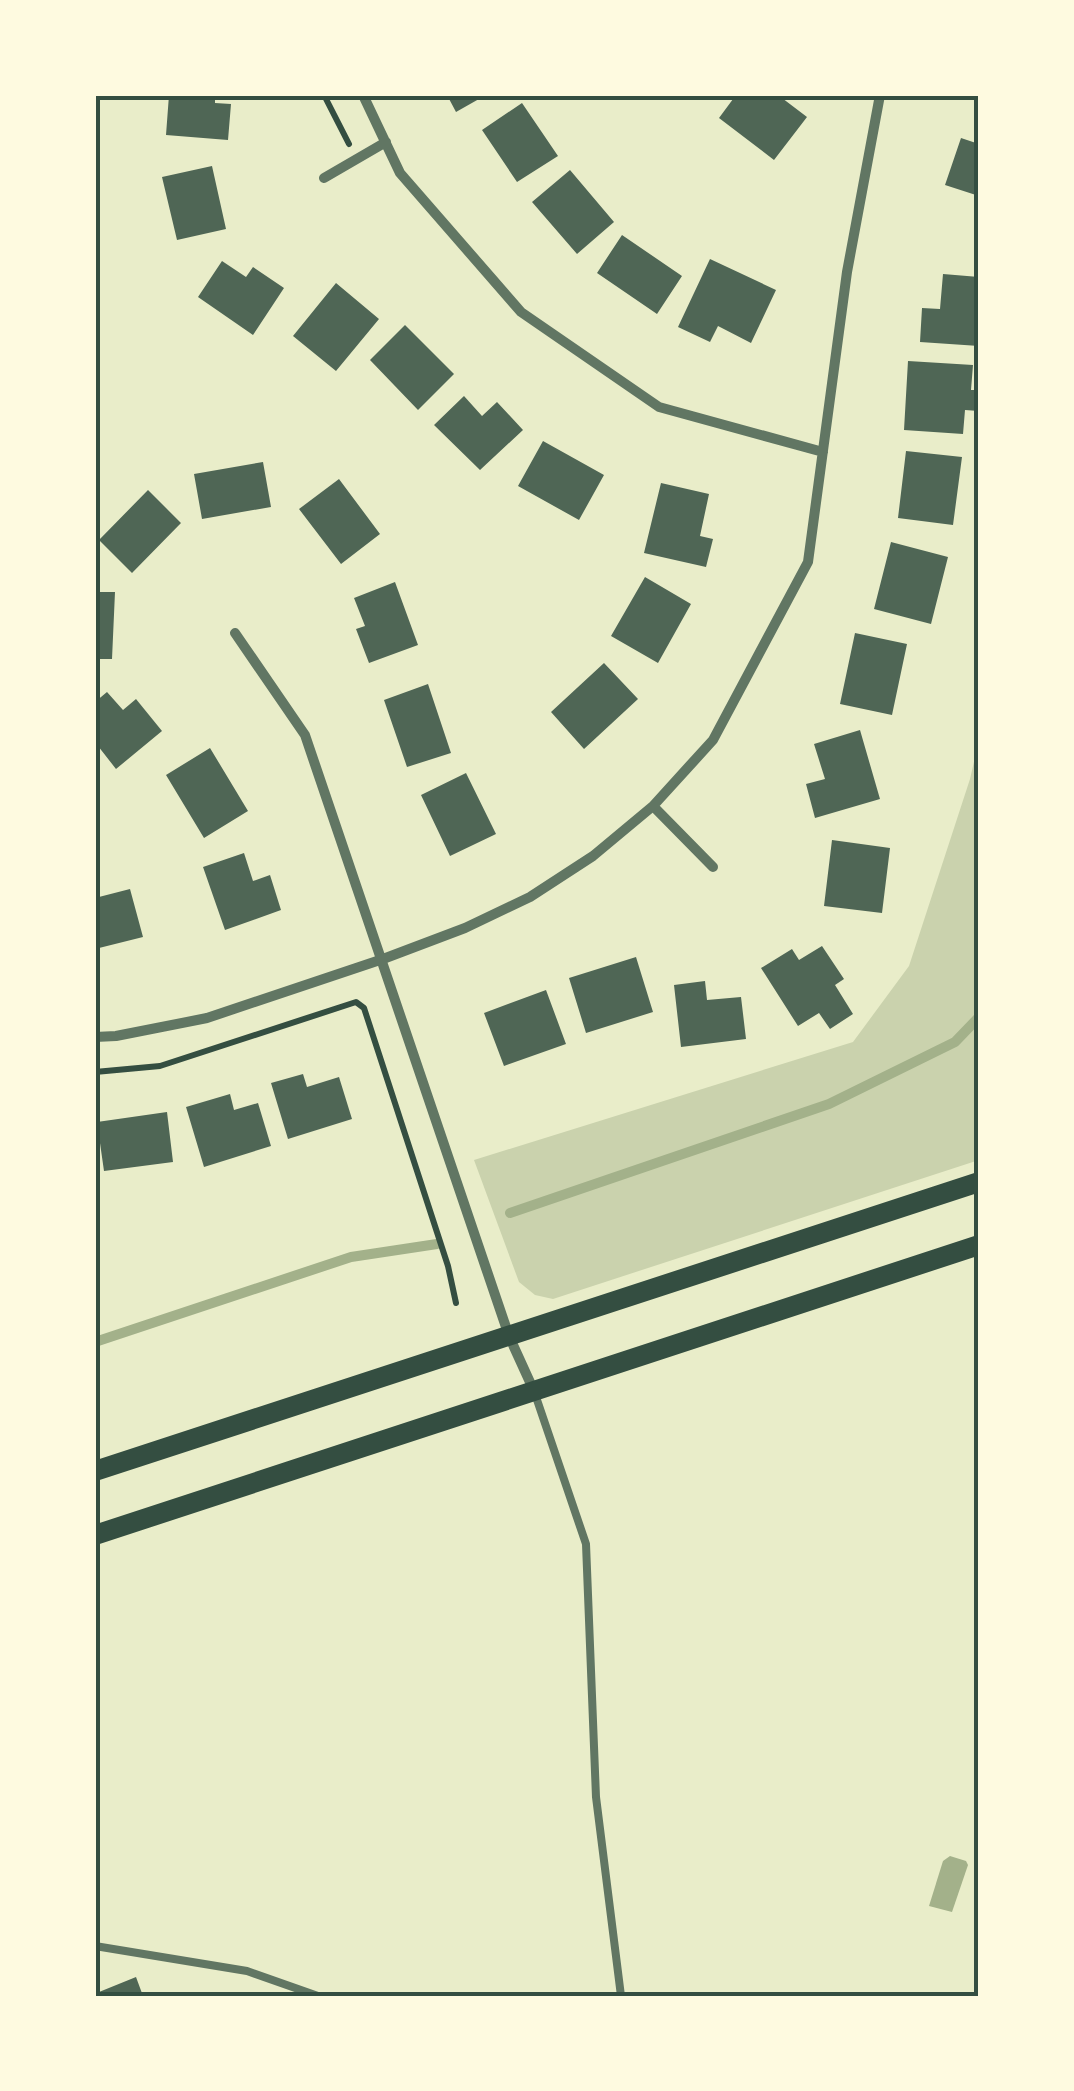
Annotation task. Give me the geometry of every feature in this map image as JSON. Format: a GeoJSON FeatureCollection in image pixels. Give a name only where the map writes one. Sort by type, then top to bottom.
{"type":"FeatureCollection","features":[{"type":"Feature","properties":{"kind":"main road"},"geometry":{"type":"LineString","coordinates":[[95,1471],[979,1182]]}},
{"type":"Feature","properties":{"kind":"main road"},"geometry":{"type":"LineString","coordinates":[[95,1535],[979,1244]]}},
{"type":"Feature","properties":{"kind":"street"},"geometry":{"type":"LineString","coordinates":[[363,95],[400,173],[521,312],[659,407],[823,452]]}},
{"type":"Feature","properties":{"kind":"street"},"geometry":{"type":"LineString","coordinates":[[95,1037],[207,1018],[465,928],[530,897],[593,856],[653,806],[713,740],[808,562],[847,272],[880,95]]}},
{"type":"Feature","properties":{"kind":"street"},"geometry":{"type":"LineString","coordinates":[[324,178],[386,142]]}},
{"type":"Feature","properties":{"kind":"street"},"geometry":{"type":"LineString","coordinates":[[235,632],[305,735],[509,1336],[534,1391]]}},
{"type":"Feature","properties":{"kind":"street"},"geometry":{"type":"LineString","coordinates":[[653,806],[713,867]]}},
{"type":"Feature","properties":{"kind":"lane"},"geometry":{"type":"LineString","coordinates":[[534,1391],[586,1544],[596,1798],[622,1996]]}},
{"type":"Feature","properties":{"kind":"lane"},"geometry":{"type":"LineString","coordinates":[[95,1946],[247,1971],[318,1996]]}},
{"type":"Feature","properties":{"kind":"path"},"geometry":{"type":"LineString","coordinates":[[324,95],[356,158]]}},
{"type":"Feature","properties":{"kind":"path"},"geometry":{"type":"LineString","coordinates":[[95,1072],[160,1066],[356,1002],[364,1008],[396,1101],[456,1303]]}},
{"type":"Feature","properties":{"kind":"shaded area"},"geometry":{"type":"Polygon","coordinates":[[[979,740],[979,1160],[553,1299],[535,1295],[519,1282],[474,1160],[853,1042],[909,966],[979,740]]]}},
{"type":"Feature","properties":{"kind":"shaded area"},"geometry":{"type":"Polygon","coordinates":[[[950,1856],[968,1865],[952,1912],[929,1906],[943,1861],[950,1856]]]}},
{"type":"Feature","properties":{"kind":"building"},"geometry":{"type":"Polygon","coordinates":[[[169,95],[215,95],[215,103],[231,104],[228,140],[166,135],[169,95]]]}},
{"type":"Feature","properties":{"kind":"building"},"geometry":{"type":"Polygon","coordinates":[[[447,95],[486,95],[456,112],[447,95]]]}},
{"type":"Feature","properties":{"kind":"building"},"geometry":{"type":"Polygon","coordinates":[[[736,95],[778,95],[807,117],[774,160],[719,118],[736,95]]]}},
{"type":"Feature","properties":{"kind":"building"},"geometry":{"type":"Polygon","coordinates":[[[522,103],[558,156],[517,182],[482,130],[522,103]]]}},
{"type":"Feature","properties":{"kind":"building"},"geometry":{"type":"Polygon","coordinates":[[[961,138],[979,144],[979,196],[945,185],[961,138]]]}},
{"type":"Feature","properties":{"kind":"building"},"geometry":{"type":"Polygon","coordinates":[[[212,166],[226,229],[177,240],[162,177],[212,166]]]}},
{"type":"Feature","properties":{"kind":"building"},"geometry":{"type":"Polygon","coordinates":[[[570,170],[614,222],[577,254],[532,202],[570,170]]]}},
{"type":"Feature","properties":{"kind":"building"},"geometry":{"type":"Polygon","coordinates":[[[622,235],[682,276],[657,314],[597,273],[622,235]]]}},
{"type":"Feature","properties":{"kind":"building"},"geometry":{"type":"Polygon","coordinates":[[[710,259],[776,290],[751,343],[718,326],[710,342],[678,327],[710,259]]]}},
{"type":"Feature","properties":{"kind":"building"},"geometry":{"type":"Polygon","coordinates":[[[222,261],[246,277],[253,267],[284,288],[253,335],[198,297],[222,261]]]}},
{"type":"Feature","properties":{"kind":"building"},"geometry":{"type":"Polygon","coordinates":[[[943,274],[979,277],[979,346],[920,342],[922,308],[940,309],[943,274]]]}},
{"type":"Feature","properties":{"kind":"building"},"geometry":{"type":"Polygon","coordinates":[[[336,283],[379,319],[336,371],[293,336],[336,283]]]}},
{"type":"Feature","properties":{"kind":"building"},"geometry":{"type":"Polygon","coordinates":[[[405,325],[454,374],[418,410],[370,360],[405,325]]]}},
{"type":"Feature","properties":{"kind":"building"},"geometry":{"type":"Polygon","coordinates":[[[908,361],[973,365],[971,390],[979,390],[979,411],[965,410],[963,434],[904,430],[908,361]]]}},
{"type":"Feature","properties":{"kind":"building"},"geometry":{"type":"Polygon","coordinates":[[[464,396],[482,416],[497,402],[523,430],[480,470],[434,425],[464,396]]]}},
{"type":"Feature","properties":{"kind":"building"},"geometry":{"type":"Polygon","coordinates":[[[543,441],[604,475],[579,520],[518,486],[543,441]]]}},
{"type":"Feature","properties":{"kind":"building"},"geometry":{"type":"Polygon","coordinates":[[[906,451],[962,457],[953,525],[898,518],[906,451]]]}},
{"type":"Feature","properties":{"kind":"building"},"geometry":{"type":"Polygon","coordinates":[[[263,462],[271,507],[202,519],[194,474],[263,462]]]}},
{"type":"Feature","properties":{"kind":"building"},"geometry":{"type":"Polygon","coordinates":[[[339,479],[380,534],[341,564],[299,509],[339,479]]]}},
{"type":"Feature","properties":{"kind":"building"},"geometry":{"type":"Polygon","coordinates":[[[661,483],[709,494],[700,536],[713,539],[706,567],[644,553],[661,483]]]}},
{"type":"Feature","properties":{"kind":"building"},"geometry":{"type":"Polygon","coordinates":[[[148,490],[181,523],[132,573],[99,540],[148,490]]]}},
{"type":"Feature","properties":{"kind":"building"},"geometry":{"type":"Polygon","coordinates":[[[891,542],[948,557],[931,624],[874,609],[891,542]]]}},
{"type":"Feature","properties":{"kind":"building"},"geometry":{"type":"Polygon","coordinates":[[[645,577],[691,604],[658,663],[611,636],[645,577]]]}},
{"type":"Feature","properties":{"kind":"building"},"geometry":{"type":"Polygon","coordinates":[[[395,582],[418,645],[369,663],[356,629],[365,626],[354,598],[395,582]]]}},
{"type":"Feature","properties":{"kind":"building"},"geometry":{"type":"Polygon","coordinates":[[[95,592],[115,592],[112,659],[95,659],[95,592]]]}},
{"type":"Feature","properties":{"kind":"building"},"geometry":{"type":"Polygon","coordinates":[[[855,633],[907,644],[892,715],[840,704],[855,633]]]}},
{"type":"Feature","properties":{"kind":"building"},"geometry":{"type":"Polygon","coordinates":[[[604,663],[638,699],[584,749],[551,712],[604,663]]]}},
{"type":"Feature","properties":{"kind":"building"},"geometry":{"type":"Polygon","coordinates":[[[428,684],[451,753],[407,767],[384,700],[428,684]]]}},
{"type":"Feature","properties":{"kind":"building"},"geometry":{"type":"Polygon","coordinates":[[[107,692],[123,710],[136,699],[162,731],[116,769],[98,746],[95,748],[95,702],[107,692]]]}},
{"type":"Feature","properties":{"kind":"building"},"geometry":{"type":"Polygon","coordinates":[[[860,730],[880,799],[815,818],[806,784],[825,779],[814,744],[860,730]]]}},
{"type":"Feature","properties":{"kind":"building"},"geometry":{"type":"Polygon","coordinates":[[[210,748],[248,811],[204,838],[166,775],[210,748]]]}},
{"type":"Feature","properties":{"kind":"building"},"geometry":{"type":"Polygon","coordinates":[[[466,773],[496,834],[450,856],[421,795],[466,773]]]}},
{"type":"Feature","properties":{"kind":"building"},"geometry":{"type":"Polygon","coordinates":[[[832,840],[890,848],[882,913],[824,906],[832,840]]]}},
{"type":"Feature","properties":{"kind":"building"},"geometry":{"type":"Polygon","coordinates":[[[244,853],[253,881],[270,875],[281,910],[225,930],[203,867],[244,853]]]}},
{"type":"Feature","properties":{"kind":"building"},"geometry":{"type":"Polygon","coordinates":[[[130,889],[143,937],[95,949],[95,898],[130,889]]]}},
{"type":"Feature","properties":{"kind":"building"},"geometry":{"type":"Polygon","coordinates":[[[822,946],[844,979],[835,985],[853,1014],[830,1029],[819,1013],[798,1026],[761,968],[792,949],[799,960],[822,946]]]}},
{"type":"Feature","properties":{"kind":"building"},"geometry":{"type":"Polygon","coordinates":[[[636,957],[653,1012],[586,1033],[569,978],[636,957]]]}},
{"type":"Feature","properties":{"kind":"building"},"geometry":{"type":"Polygon","coordinates":[[[705,981],[707,1000],[741,997],[746,1039],[681,1047],[674,985],[705,981]]]}},
{"type":"Feature","properties":{"kind":"building"},"geometry":{"type":"Polygon","coordinates":[[[546,990],[566,1044],[504,1066],[484,1013],[546,990]]]}},
{"type":"Feature","properties":{"kind":"building"},"geometry":{"type":"Polygon","coordinates":[[[303,1074],[307,1087],[339,1077],[352,1119],[288,1139],[271,1083],[303,1074]]]}},
{"type":"Feature","properties":{"kind":"building"},"geometry":{"type":"Polygon","coordinates":[[[230,1094],[234,1110],[258,1103],[271,1146],[204,1167],[186,1107],[230,1094]]]}},
{"type":"Feature","properties":{"kind":"building"},"geometry":{"type":"Polygon","coordinates":[[[167,1112],[173,1162],[104,1171],[97,1122],[167,1112]]]}},
{"type":"Feature","properties":{"kind":"building"},"geometry":{"type":"Polygon","coordinates":[[[136,1977],[143,1996],[95,1996],[95,1982],[99,1992],[136,1977]]]}},
{"type":"Feature","properties":{"kind":"waterway"},"geometry":{"type":"LineString","coordinates":[[510,1213],[829,1104],[955,1042],[979,1017]]}},
{"type":"Feature","properties":{"kind":"waterway"},"geometry":{"type":"LineString","coordinates":[[95,1342],[351,1257],[437,1244]]}}]}
